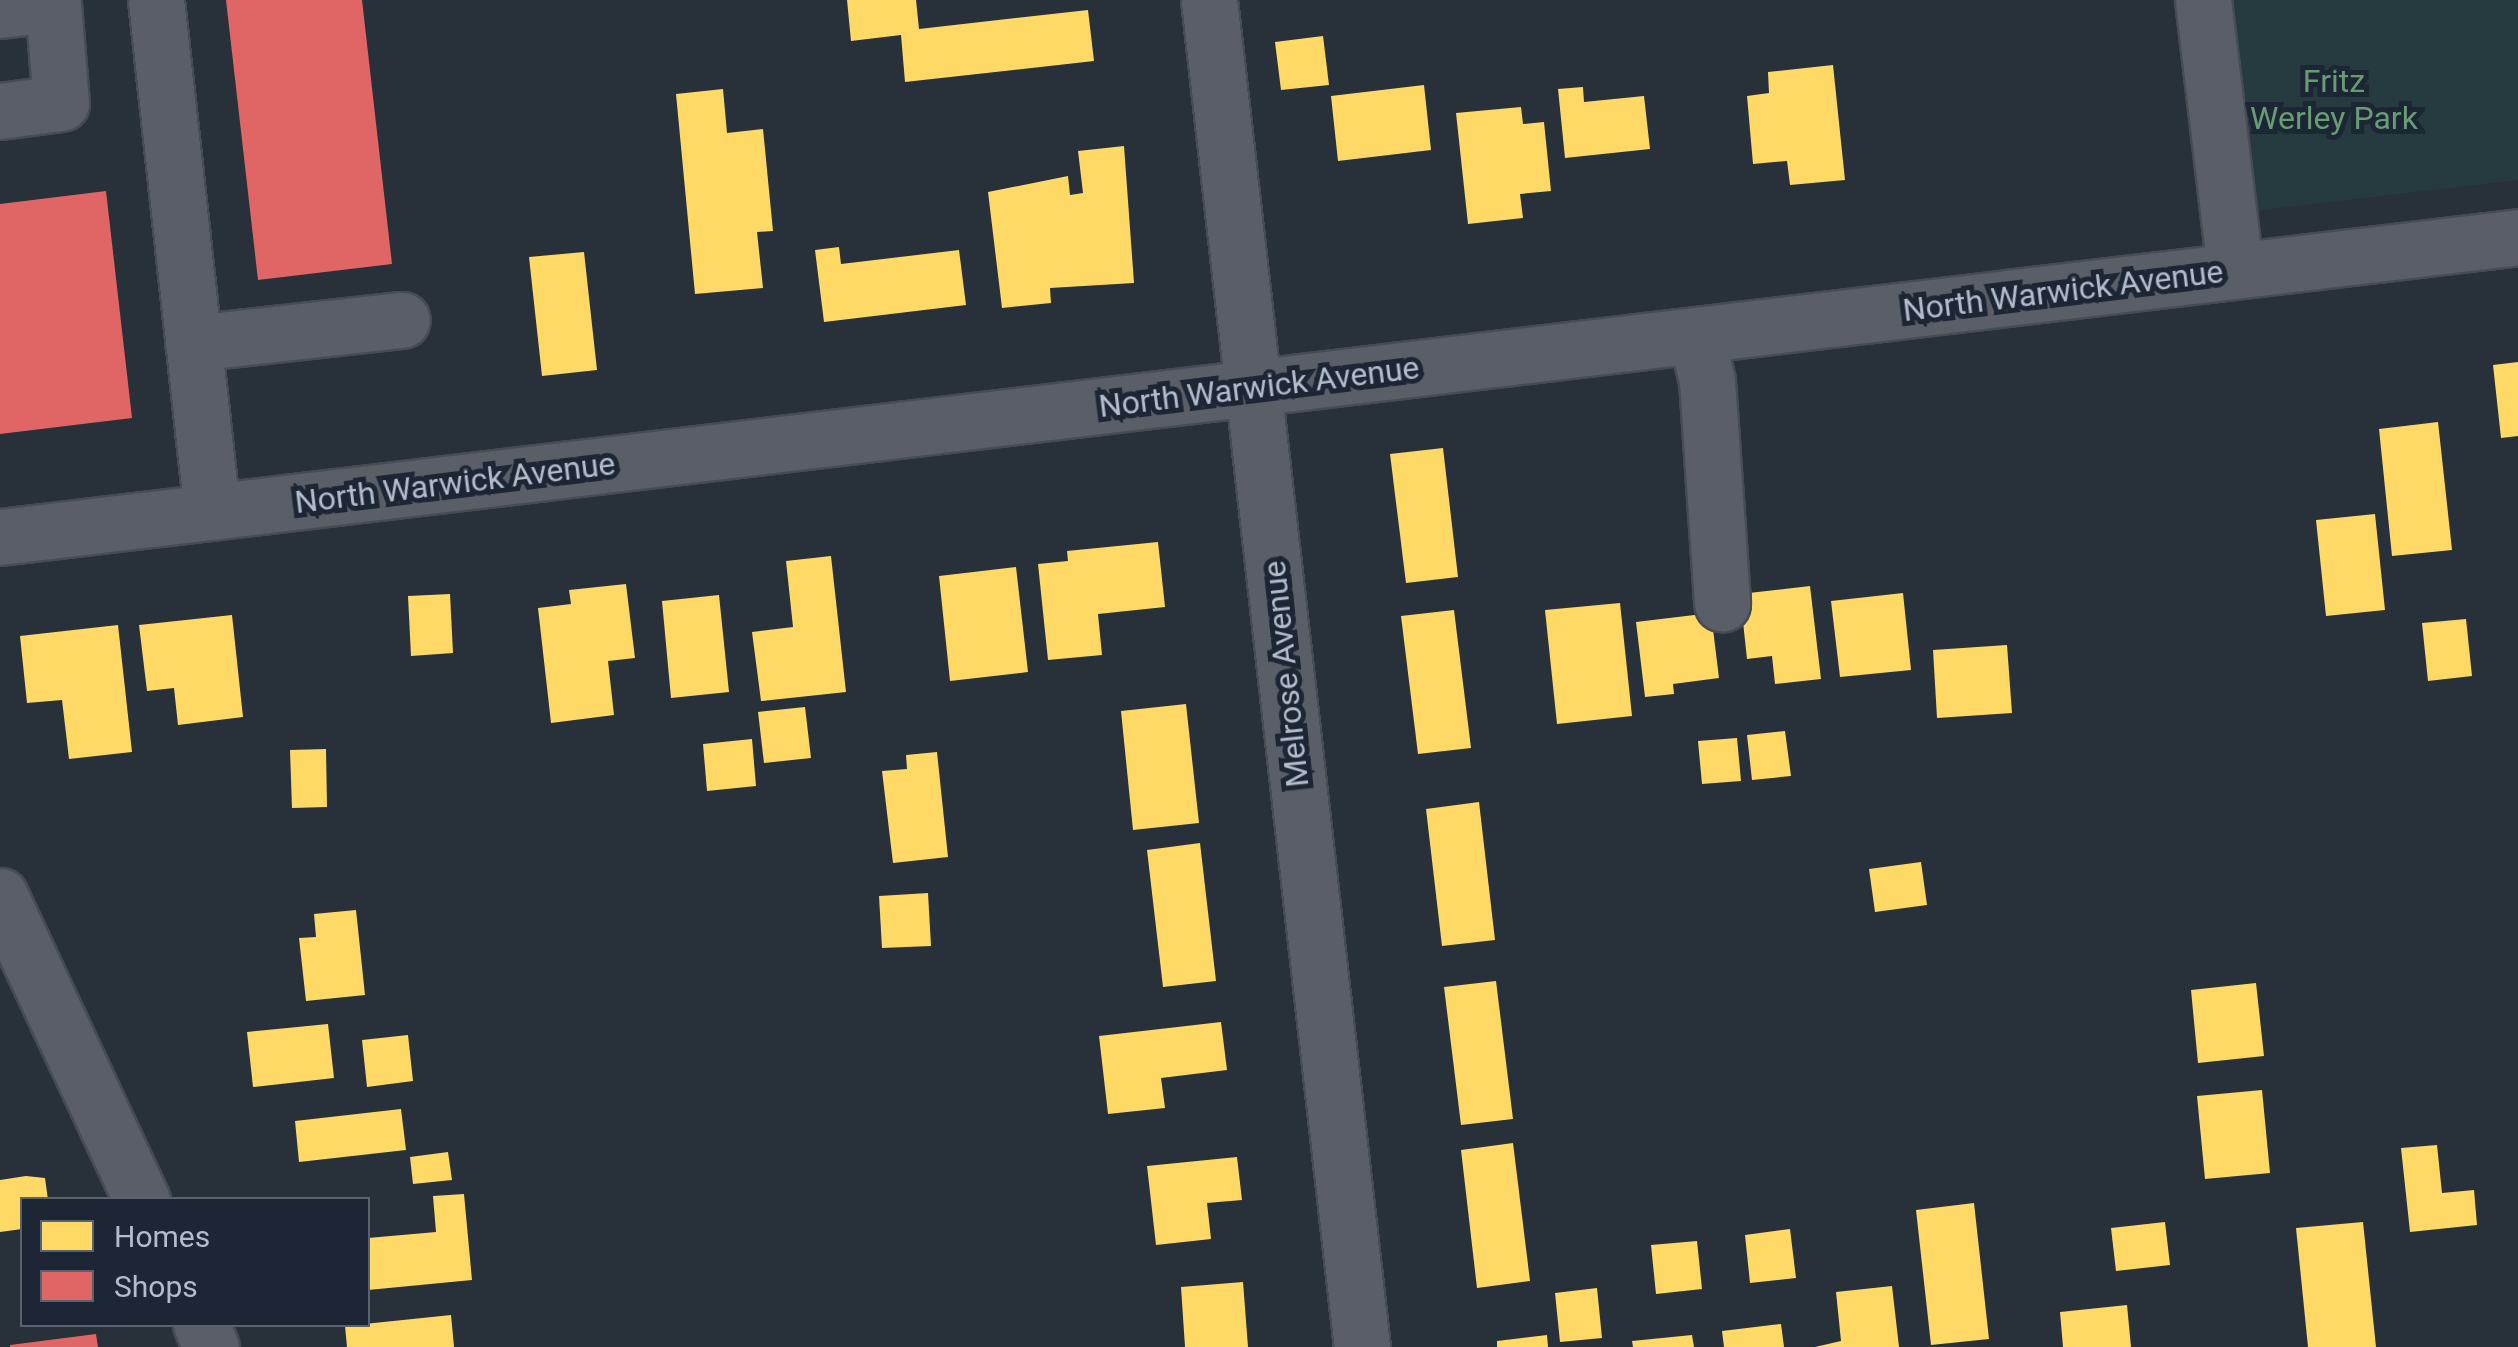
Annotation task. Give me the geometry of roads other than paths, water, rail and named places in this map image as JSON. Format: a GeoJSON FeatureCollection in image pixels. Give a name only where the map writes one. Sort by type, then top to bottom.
{"type":"FeatureCollection","features":[{"type":"Feature","properties":{"kind":"street"},"geometry":{"type":"LineString","coordinates":[[156,0],[212,512]]}},
{"type":"Feature","properties":{"kind":"street","name":"Melrose Avenue"},"geometry":{"type":"LineString","coordinates":[[1209,0],[1362,1347]]}},
{"type":"Feature","properties":{"kind":"street"},"geometry":{"type":"LineString","coordinates":[[2203,0],[2235,270]]}},
{"type":"Feature","properties":{"kind":"street"},"geometry":{"type":"LineString","coordinates":[[0,10],[53,4],[60,103],[0,110]]}},
{"type":"Feature","properties":{"kind":"street","name":"North Warwick Avenue"},"geometry":{"type":"LineString","coordinates":[[0,538],[2518,237]]}},
{"type":"Feature","properties":{"kind":"street"},"geometry":{"type":"LineString","coordinates":[[193,342],[402,320]]}},
{"type":"Feature","properties":{"kind":"street"},"geometry":{"type":"LineString","coordinates":[[1696,335],[1706,382],[1722,603]]}},
{"type":"Feature","properties":{"kind":"street"},"geometry":{"type":"LineString","coordinates":[[0,896],[141,1197]]}},
{"type":"Feature","properties":{"kind":"park label","name":"Fritz Werley Park"},"geometry":{"type":"Point","coordinates":[2334,100]}}]}
